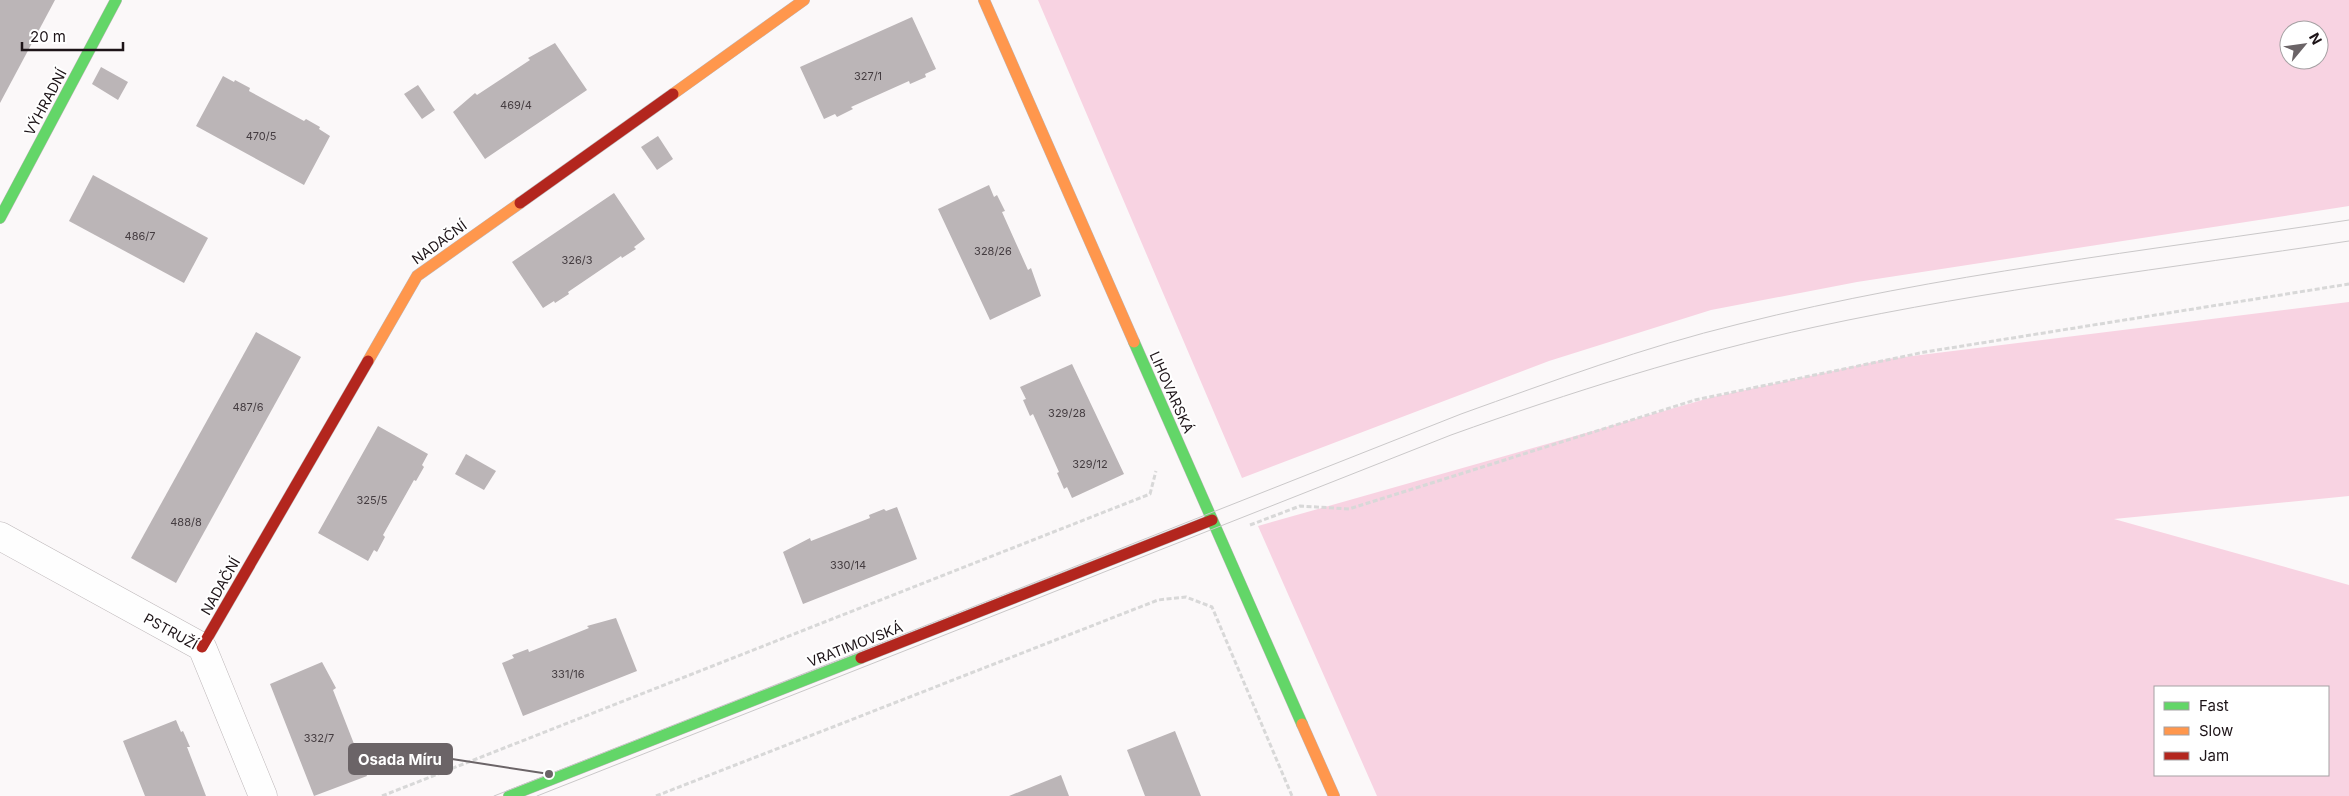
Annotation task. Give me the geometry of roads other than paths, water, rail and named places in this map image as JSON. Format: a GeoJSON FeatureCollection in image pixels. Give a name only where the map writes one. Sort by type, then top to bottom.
{"type":"FeatureCollection","features":[{"type":"Feature","properties":{"kind":"street","name":"VÝHRADNÍ"},"geometry":{"type":"LineString","coordinates":[[0,218],[116,0]]}},
{"type":"Feature","properties":{"kind":"street","name":"NADAČNÍ"},"geometry":{"type":"LineString","coordinates":[[202,648],[417,276],[804,0]]}},
{"type":"Feature","properties":{"kind":"street","name":"LIHOVARSKÁ"},"geometry":{"type":"LineString","coordinates":[[984,0],[1334,796]]}},
{"type":"Feature","properties":{"kind":"street","name":"VRATIMOVSKÁ"},"geometry":{"type":"LineString","coordinates":[[509,796],[1212,520]]}},
{"type":"Feature","properties":{"kind":"street","name":"PSTRUŽÍ"},"geometry":{"type":"LineString","coordinates":[[0,536],[202,648],[263,796]]}},
{"type":"Feature","properties":{"kind":"tram line"},"geometry":{"type":"LineString","coordinates":[[494,796],[1461,414],[1564,377],[1668,343],[1814,306],[1966,277],[2349,220]]}},
{"type":"Feature","properties":{"kind":"tram line"},"geometry":{"type":"LineString","coordinates":[[537,796],[1451,435],[1631,375],[1723,349],[1815,327],[1948,301],[2349,241]]}},
{"type":"Feature","properties":{"kind":"place","name":"Osada Míru"},"geometry":{"type":"Point","coordinates":[549,774]}}]}
